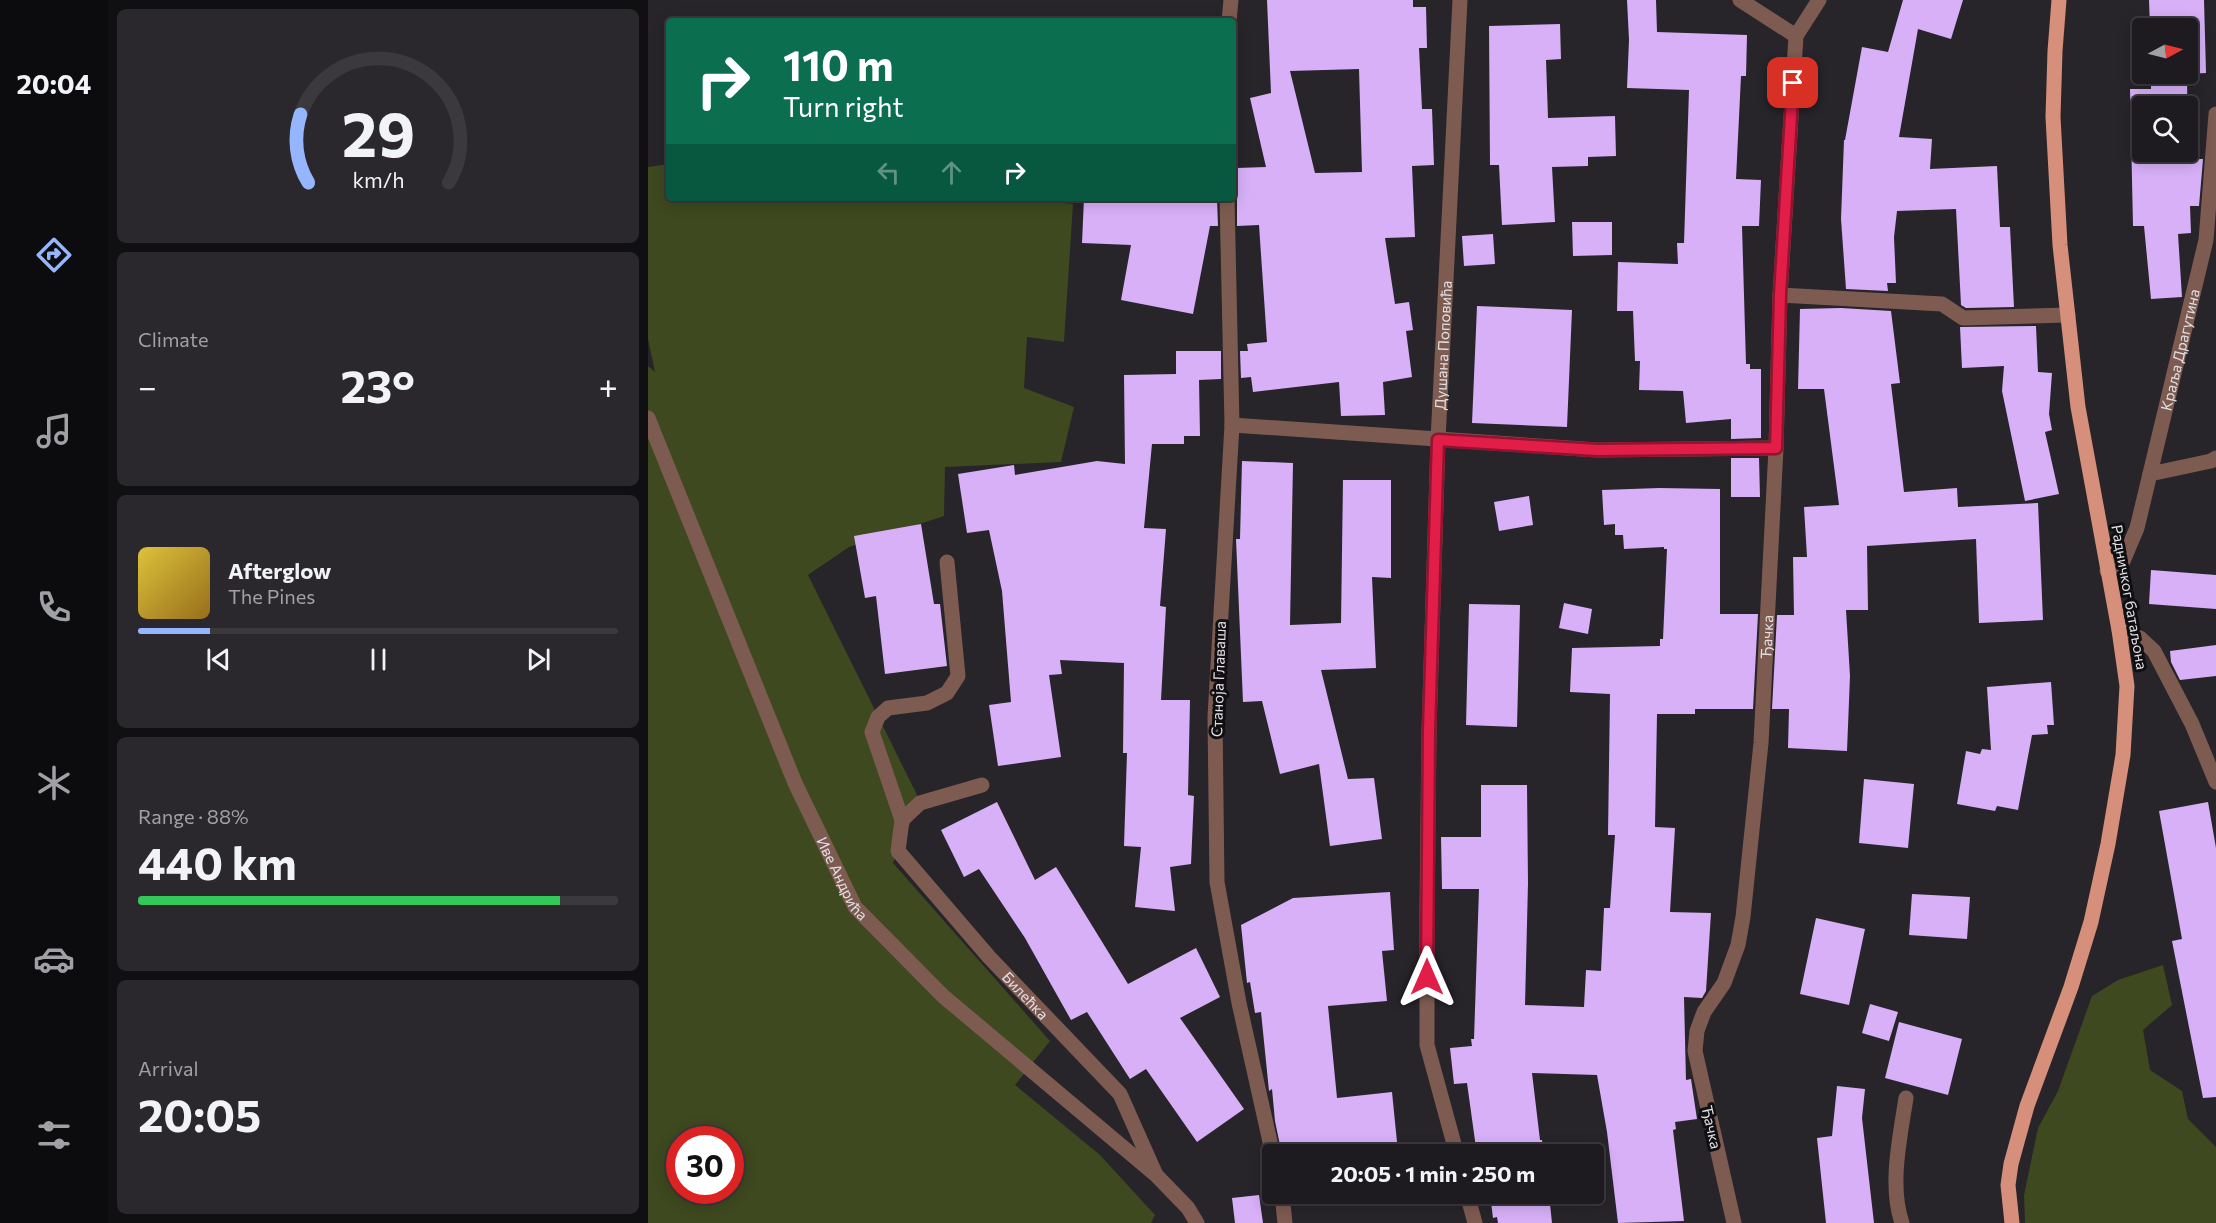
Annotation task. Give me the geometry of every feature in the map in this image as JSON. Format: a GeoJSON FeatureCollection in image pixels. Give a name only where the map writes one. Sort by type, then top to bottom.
{"type":"FeatureCollection","features":[{"type":"Feature","properties":{"kind":"main road","name":"Радничког батаљона"},"geometry":{"type":"LineString","coordinates":[[2012,1223],[2008,1185],[2011,1164],[2027,1106],[2071,987],[2091,922],[2108,844],[2123,756],[2127,686],[2119,630],[2078,407],[2068,315],[2053,117],[2059,0]]}},
{"type":"Feature","properties":{"kind":"street"},"geometry":{"type":"LineString","coordinates":[[1229,18],[1231,0]]}},
{"type":"Feature","properties":{"kind":"street","name":"Душана Поповића"},"geometry":{"type":"LineString","coordinates":[[1454,1144],[1427,1045],[1429,731],[1438,440],[1460,0]]}},
{"type":"Feature","properties":{"kind":"street"},"geometry":{"type":"LineString","coordinates":[[1740,0],[1796,36],[1820,0]]}},
{"type":"Feature","properties":{"kind":"street","name":"Ђачка"},"geometry":{"type":"LineString","coordinates":[[1734,1223],[1695,1051],[1697,1031],[1704,1012],[1724,983],[1738,945],[1761,743],[1776,448],[1780,295],[1796,36]]}},
{"type":"Feature","properties":{"kind":"street","name":"Краља Драгутина"},"geometry":{"type":"LineString","coordinates":[[2108,571],[2119,565],[2127,555],[2137,528],[2206,240],[2216,114]]}},
{"type":"Feature","properties":{"kind":"street","name":"Станоја Главаша"},"geometry":{"type":"LineString","coordinates":[[1227,201],[1232,425],[1215,717],[1217,882],[1239,1004],[1271,1144]]}},
{"type":"Feature","properties":{"kind":"street"},"geometry":{"type":"LineString","coordinates":[[1780,295],[1942,304],[1964,318],[2068,315]]}},
{"type":"Feature","properties":{"kind":"street","name":"Иве Андрића"},"geometry":{"type":"LineString","coordinates":[[648,418],[795,783],[855,908],[943,996],[1156,1175],[1188,1208],[1197,1223]]}},
{"type":"Feature","properties":{"kind":"street"},"geometry":{"type":"LineString","coordinates":[[1232,425],[1597,450],[1776,448]]}},
{"type":"Feature","properties":{"kind":"street"},"geometry":{"type":"LineString","coordinates":[[2150,474],[2216,458]]}},
{"type":"Feature","properties":{"kind":"street","name":"Билећка"},"geometry":{"type":"LineString","coordinates":[[947,562],[957,676],[947,693],[927,703],[888,708],[878,717],[872,732],[902,820],[898,851],[989,957],[1120,1094],[1156,1175]]}},
{"type":"Feature","properties":{"kind":"street"},"geometry":{"type":"LineString","coordinates":[[2119,630],[2140,638],[2154,651],[2192,724],[2216,782]]}},
{"type":"Feature","properties":{"kind":"street"},"geometry":{"type":"LineString","coordinates":[[902,820],[920,803],[982,785]]}},
{"type":"Feature","properties":{"kind":"street"},"geometry":{"type":"LineString","coordinates":[[1902,1223],[1896,1208],[1898,1154],[1906,1098]]}},
{"type":"Feature","properties":{"kind":"street"},"geometry":{"type":"LineString","coordinates":[[1283,1204],[1285,1223]]}},
{"type":"Feature","properties":{"kind":"street"},"geometry":{"type":"LineString","coordinates":[[1470,1204],[1475,1223]]}},
{"type":"Feature","properties":{"kind":"green space"},"geometry":{"type":"Polygon","coordinates":[[[666,164],[666,201],[1046,201],[1073,204],[1064,342],[1027,337],[1024,388],[1074,407],[1061,462],[945,467],[944,516],[849,547],[808,575],[920,801],[893,863],[1050,1041],[1015,1085],[1100,1155],[1155,1215],[1151,1223],[648,1223],[648,366],[655,372],[648,339],[648,167],[666,164]]]}},
{"type":"Feature","properties":{"kind":"green space"},"geometry":{"type":"Polygon","coordinates":[[[2163,965],[2172,1005],[2143,1030],[2150,1070],[2182,1091],[2188,1119],[2216,1147],[2216,1223],[2025,1223],[2024,1195],[2038,1128],[2058,1091],[2092,996],[2118,980],[2163,965]]]}},
{"type":"Feature","properties":{"kind":"building"},"geometry":{"type":"Polygon","coordinates":[[[1267,0],[1413,0],[1413,7],[1426,7],[1427,48],[1419,48],[1422,109],[1432,109],[1434,165],[1412,166],[1415,237],[1385,238],[1395,304],[1409,302],[1413,330],[1406,331],[1412,377],[1383,382],[1385,415],[1341,416],[1339,382],[1253,392],[1251,377],[1241,378],[1240,351],[1248,351],[1247,344],[1267,342],[1259,225],[1237,226],[1237,168],[1266,167],[1250,98],[1271,93],[1267,0]],[[1359,69],[1290,71],[1315,173],[1362,172],[1359,69]]]}},
{"type":"Feature","properties":{"kind":"building"},"geometry":{"type":"Polygon","coordinates":[[[1627,0],[1656,0],[1657,32],[1747,35],[1746,76],[1741,76],[1736,179],[1761,180],[1759,226],[1742,226],[1746,364],[1750,364],[1750,369],[1761,369],[1761,438],[1731,439],[1731,419],[1686,423],[1683,391],[1639,390],[1640,361],[1635,361],[1633,311],[1617,311],[1618,262],[1678,264],[1677,243],[1684,243],[1689,90],[1627,88],[1629,40],[1627,0]]]}},
{"type":"Feature","properties":{"kind":"building"},"geometry":{"type":"Polygon","coordinates":[[[1903,0],[1963,0],[1951,39],[1918,29],[1899,137],[1932,139],[1930,169],[1997,166],[2000,227],[2010,227],[2014,307],[1966,308],[1961,305],[1956,209],[1897,211],[1894,237],[1896,283],[1887,283],[1888,291],[1846,289],[1841,219],[1844,140],[1862,47],[1888,52],[1903,0]]]}},
{"type":"Feature","properties":{"kind":"building"},"geometry":{"type":"Polygon","coordinates":[[[2149,0],[2204,0],[2206,73],[2198,73],[2198,18],[2150,18],[2149,0]]]}},
{"type":"Feature","properties":{"kind":"building"},"geometry":{"type":"Polygon","coordinates":[[[1560,24],[1561,59],[1546,60],[1548,118],[1615,116],[1616,156],[1588,157],[1588,166],[1552,167],[1555,222],[1502,225],[1499,165],[1490,165],[1489,26],[1560,24]]]}},
{"type":"Feature","properties":{"kind":"building"},"geometry":{"type":"Polygon","coordinates":[[[2151,84],[2187,84],[2187,96],[2132,96],[2132,162],[2198,162],[2198,159],[2203,159],[2199,206],[2190,206],[2191,233],[2178,234],[2182,297],[2151,299],[2144,226],[2133,226],[2130,89],[2151,89],[2151,84]]]}},
{"type":"Feature","properties":{"kind":"building"},"geometry":{"type":"Polygon","coordinates":[[[1084,201],[1217,201],[1218,226],[1210,226],[1193,314],[1121,300],[1131,245],[1082,243],[1084,201]]]}},
{"type":"Feature","properties":{"kind":"building"},"geometry":{"type":"Polygon","coordinates":[[[1572,222],[1612,222],[1612,255],[1573,256],[1572,222]]]}},
{"type":"Feature","properties":{"kind":"building"},"geometry":{"type":"Polygon","coordinates":[[[1493,234],[1495,264],[1464,266],[1462,236],[1493,234]]]}},
{"type":"Feature","properties":{"kind":"building"},"geometry":{"type":"Polygon","coordinates":[[[1477,306],[1572,310],[1567,427],[1472,423],[1477,306]]]}},
{"type":"Feature","properties":{"kind":"building"},"geometry":{"type":"Polygon","coordinates":[[[1841,308],[1891,311],[1900,383],[1891,384],[1904,492],[1957,488],[1958,507],[2038,503],[2043,620],[1979,623],[1976,539],[1867,546],[1868,610],[1846,610],[1850,676],[1847,751],[1788,748],[1789,709],[1772,709],[1777,615],[1794,615],[1793,557],[1807,557],[1804,507],[1839,505],[1824,389],[1798,389],[1800,309],[1841,308]]]}},
{"type":"Feature","properties":{"kind":"building"},"geometry":{"type":"Polygon","coordinates":[[[2036,326],[2038,372],[2052,373],[2049,414],[2052,430],[2045,432],[2059,494],[2025,501],[2002,391],[2004,366],[1962,368],[1960,327],[2036,326]]]}},
{"type":"Feature","properties":{"kind":"building"},"geometry":{"type":"Polygon","coordinates":[[[1176,351],[1221,351],[1221,379],[1199,380],[1200,436],[1184,436],[1184,444],[1152,444],[1144,528],[1166,529],[1160,606],[1166,607],[1161,700],[1190,700],[1188,795],[1194,796],[1191,864],[1170,867],[1175,911],[1135,907],[1141,847],[1124,846],[1127,753],[1123,753],[1124,663],[1060,660],[1062,674],[1049,675],[1061,757],[998,766],[989,705],[1011,702],[1002,591],[989,530],[967,533],[958,474],[1014,465],[1015,475],[1097,461],[1125,464],[1124,375],[1176,374],[1176,351]]]}},
{"type":"Feature","properties":{"kind":"building"},"geometry":{"type":"Polygon","coordinates":[[[1731,458],[1759,458],[1760,497],[1731,497],[1731,458]]]}},
{"type":"Feature","properties":{"kind":"building"},"geometry":{"type":"Polygon","coordinates":[[[1242,461],[1293,463],[1290,625],[1341,623],[1343,480],[1391,480],[1391,578],[1372,577],[1376,668],[1321,670],[1348,779],[1374,778],[1382,839],[1330,846],[1319,764],[1280,774],[1262,701],[1243,702],[1236,539],[1240,539],[1242,461]]]}},
{"type":"Feature","properties":{"kind":"building"},"geometry":{"type":"Polygon","coordinates":[[[1720,489],[1720,614],[1758,614],[1753,709],[1695,709],[1695,714],[1657,714],[1655,827],[1675,828],[1670,912],[1711,913],[1706,991],[1702,998],[1684,997],[1686,1080],[1691,1079],[1697,1119],[1675,1122],[1676,1129],[1673,1130],[1684,1221],[1618,1223],[1607,1132],[1597,1075],[1532,1073],[1540,1140],[1543,1144],[1475,1144],[1467,1083],[1454,1084],[1450,1048],[1472,1046],[1471,1039],[1474,1039],[1479,889],[1442,889],[1441,837],[1481,837],[1481,785],[1527,785],[1528,883],[1525,1005],[1584,1007],[1586,970],[1601,971],[1604,908],[1610,908],[1615,835],[1608,835],[1610,694],[1570,692],[1572,648],[1660,646],[1660,639],[1663,639],[1667,549],[1664,547],[1624,549],[1623,535],[1615,535],[1615,524],[1604,525],[1602,490],[1720,489]]]}},
{"type":"Feature","properties":{"kind":"building"},"geometry":{"type":"Polygon","coordinates":[[[1529,496],[1533,525],[1499,531],[1494,502],[1529,496]]]}},
{"type":"Feature","properties":{"kind":"building"},"geometry":{"type":"Polygon","coordinates":[[[921,524],[934,604],[940,604],[947,666],[885,674],[876,596],[865,598],[854,536],[921,524]]]}},
{"type":"Feature","properties":{"kind":"building"},"geometry":{"type":"Polygon","coordinates":[[[2151,570],[2216,575],[2216,609],[2149,604],[2151,570]]]}},
{"type":"Feature","properties":{"kind":"building"},"geometry":{"type":"Polygon","coordinates":[[[1564,603],[1592,609],[1588,634],[1559,628],[1564,603]]]}},
{"type":"Feature","properties":{"kind":"building"},"geometry":{"type":"Polygon","coordinates":[[[1469,604],[1520,605],[1517,727],[1466,725],[1469,604]]]}},
{"type":"Feature","properties":{"kind":"building"},"geometry":{"type":"Polygon","coordinates":[[[2216,645],[2216,676],[2180,680],[2171,662],[2170,651],[2216,645]]]}},
{"type":"Feature","properties":{"kind":"building"},"geometry":{"type":"Polygon","coordinates":[[[2051,682],[2054,725],[2047,725],[2048,734],[2032,735],[2018,810],[1997,806],[1995,811],[1957,804],[1966,751],[1980,754],[1982,749],[1991,750],[1987,687],[2051,682]]]}},
{"type":"Feature","properties":{"kind":"building"},"geometry":{"type":"Polygon","coordinates":[[[1864,779],[1914,784],[1908,848],[1859,843],[1864,779]]]}},
{"type":"Feature","properties":{"kind":"building"},"geometry":{"type":"Polygon","coordinates":[[[997,802],[1035,880],[1056,867],[1128,984],[1196,948],[1220,997],[1180,1018],[1244,1109],[1197,1142],[1146,1069],[1130,1079],[1087,1012],[1071,1020],[1025,938],[979,869],[964,877],[941,830],[997,802]]]}},
{"type":"Feature","properties":{"kind":"building"},"geometry":{"type":"Polygon","coordinates":[[[2208,802],[2216,848],[2216,1097],[2203,1098],[2172,941],[2182,939],[2159,811],[2208,802]]]}},
{"type":"Feature","properties":{"kind":"building"},"geometry":{"type":"Polygon","coordinates":[[[1390,892],[1394,950],[1382,951],[1387,1001],[1328,1006],[1337,1098],[1392,1092],[1397,1142],[1391,1144],[1280,1144],[1272,1089],[1269,1091],[1261,1012],[1255,1013],[1250,982],[1247,983],[1241,925],[1293,898],[1390,892]]]}},
{"type":"Feature","properties":{"kind":"building"},"geometry":{"type":"Polygon","coordinates":[[[1912,894],[1970,897],[1967,939],[1909,935],[1912,894]]]}},
{"type":"Feature","properties":{"kind":"building"},"geometry":{"type":"Polygon","coordinates":[[[1816,918],[1865,929],[1849,1005],[1800,994],[1816,918]]]}},
{"type":"Feature","properties":{"kind":"building"},"geometry":{"type":"Polygon","coordinates":[[[1870,1004],[1898,1012],[1889,1041],[1862,1033],[1870,1004]]]}},
{"type":"Feature","properties":{"kind":"building"},"geometry":{"type":"Polygon","coordinates":[[[1899,1022],[1962,1039],[1948,1095],[1885,1078],[1899,1022]]]}},
{"type":"Feature","properties":{"kind":"building"},"geometry":{"type":"Polygon","coordinates":[[[1837,1086],[1865,1089],[1862,1118],[1874,1223],[1826,1223],[1817,1138],[1832,1136],[1837,1086]]]}},
{"type":"Feature","properties":{"kind":"building"},"geometry":{"type":"Polygon","coordinates":[[[1259,1195],[1263,1223],[1235,1223],[1232,1198],[1259,1195]]]}},
{"type":"Feature","properties":{"kind":"building"},"geometry":{"type":"Polygon","coordinates":[[[1491,1204],[1550,1204],[1552,1223],[1498,1223],[1497,1217],[1493,1218],[1491,1204]]]}},
{"type":"Feature","properties":{"kind":"route"},"geometry":{"type":"LineString","coordinates":[[1427,977],[1429,731],[1438,440],[1597,450],[1776,448],[1780,295],[1793,83]]}}]}
